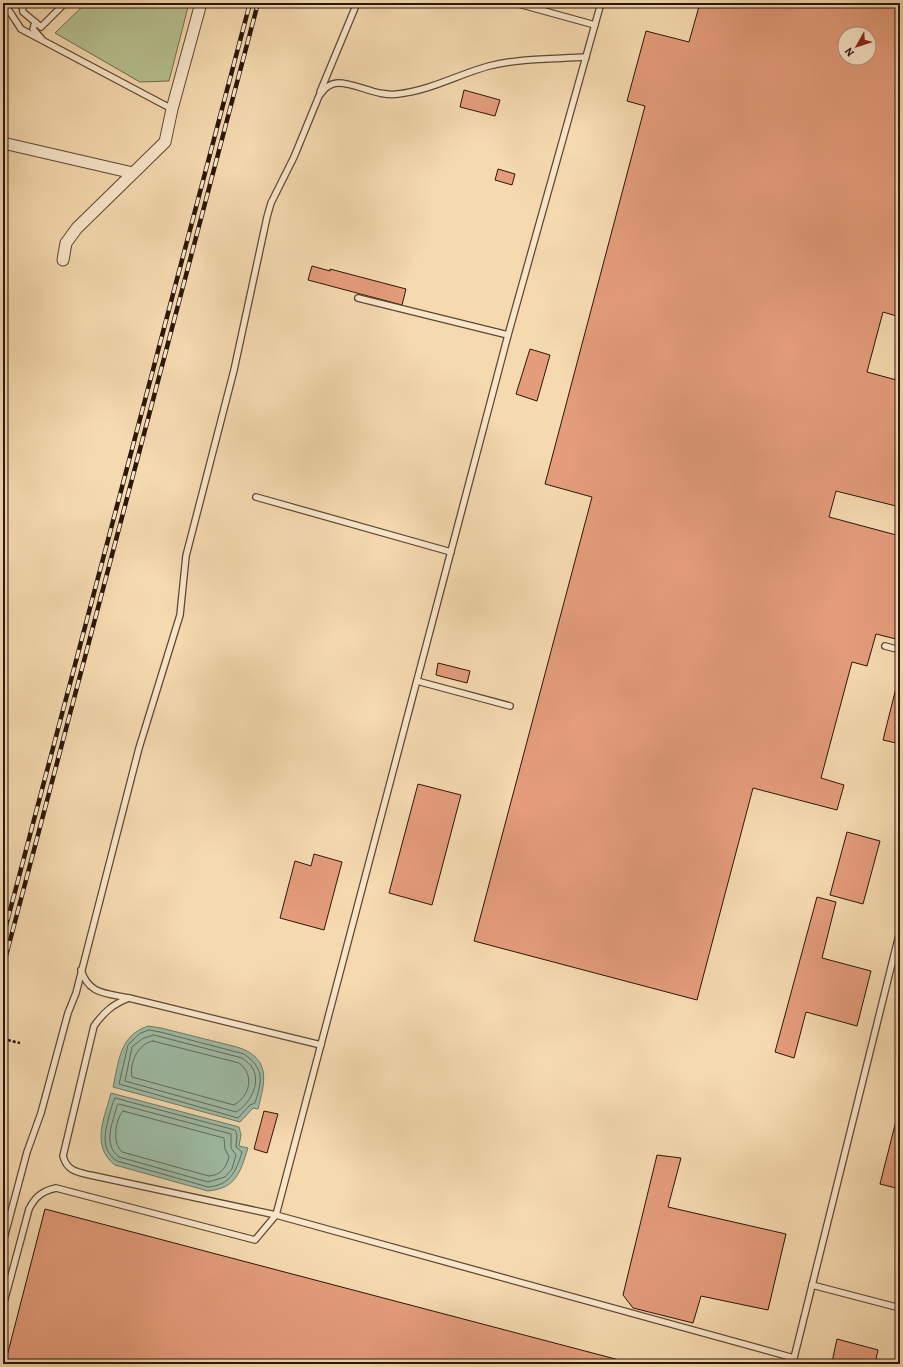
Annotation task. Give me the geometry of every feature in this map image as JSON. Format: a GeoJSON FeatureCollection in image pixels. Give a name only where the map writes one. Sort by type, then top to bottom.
{"type":"FeatureCollection","features":[{"type":"Feature","properties":{"kind":"street"},"geometry":{"type":"LineString","coordinates":[[63,260],[66,243],[77,228],[166,142],[172,109],[201,3]]}},
{"type":"Feature","properties":{"kind":"street"},"geometry":{"type":"LineString","coordinates":[[3,142],[134,173]]}},
{"type":"Feature","properties":{"kind":"lane"},"geometry":{"type":"LineString","coordinates":[[4,3],[20,29],[172,109]]}},
{"type":"Feature","properties":{"kind":"lane"},"geometry":{"type":"LineString","coordinates":[[22,3],[23,12],[41,27],[65,3]]}},
{"type":"Feature","properties":{"kind":"lane"},"geometry":{"type":"LineString","coordinates":[[3,1242],[27,1152],[41,1113],[81,970],[139,748],[180,615],[186,556],[234,370],[271,203],[294,157],[356,3]]}},
{"type":"Feature","properties":{"kind":"lane"},"geometry":{"type":"LineString","coordinates":[[515,3],[595,24]]}},
{"type":"Feature","properties":{"kind":"lane"},"geometry":{"type":"LineString","coordinates":[[3,1306],[29,1209],[34,1200],[48,1190],[56,1188],[256,1240],[276,1215],[508,335],[601,3]]}},
{"type":"Feature","properties":{"kind":"lane"},"geometry":{"type":"LineString","coordinates":[[35,22],[33,29],[44,42]]}},
{"type":"Feature","properties":{"kind":"lane"},"geometry":{"type":"LineString","coordinates":[[319,96],[324,89],[337,82],[377,92],[396,94],[412,92],[468,72],[506,62],[586,57]]}},
{"type":"Feature","properties":{"kind":"lane"},"geometry":{"type":"LineString","coordinates":[[358,298],[508,335]]}},
{"type":"Feature","properties":{"kind":"lane"},"geometry":{"type":"LineString","coordinates":[[256,497],[451,552]]}},
{"type":"Feature","properties":{"kind":"lane"},"geometry":{"type":"LineString","coordinates":[[885,646],[900,650]]}},
{"type":"Feature","properties":{"kind":"lane"},"geometry":{"type":"LineString","coordinates":[[417,681],[510,706]]}},
{"type":"Feature","properties":{"kind":"lane"},"geometry":{"type":"LineString","coordinates":[[129,998],[104,1012],[94,1026],[63,1156],[65,1163],[71,1170],[276,1215],[793,1361],[900,931]]}},
{"type":"Feature","properties":{"kind":"lane"},"geometry":{"type":"LineString","coordinates":[[81,970],[85,981],[90,988],[100,992],[321,1045]]}},
{"type":"Feature","properties":{"kind":"lane"},"geometry":{"type":"LineString","coordinates":[[812,1285],[900,1308]]}},
{"type":"Feature","properties":{"kind":"path"},"geometry":{"type":"LineString","coordinates":[[3,1039],[20,1043]]}},
{"type":"Feature","properties":{"kind":"shaded area"},"geometry":{"type":"Polygon","coordinates":[[[86,3],[189,3],[169,81],[140,82],[55,33],[86,3]]]}},
{"type":"Feature","properties":{"kind":"water"},"geometry":{"type":"Polygon","coordinates":[[[148,1026],[237,1047],[256,1058],[261,1064],[264,1080],[258,1109],[253,1108],[240,1122],[113,1087],[119,1059],[126,1043],[138,1030],[148,1026]]]}},
{"type":"Feature","properties":{"kind":"water"},"geometry":{"type":"Polygon","coordinates":[[[111,1093],[239,1127],[241,1135],[239,1146],[248,1148],[236,1177],[225,1186],[208,1191],[115,1165],[107,1157],[101,1140],[103,1121],[111,1093]]]}},
{"type":"Feature","properties":{"kind":"building"},"geometry":{"type":"Polygon","coordinates":[[[700,3],[900,3],[900,317],[883,312],[867,372],[900,381],[900,507],[836,491],[829,517],[900,536],[900,640],[876,634],[867,666],[852,662],[821,778],[844,785],[837,810],[753,788],[697,1000],[474,941],[592,497],[545,484],[645,106],[627,101],[646,31],[689,42],[700,3]]]}},
{"type":"Feature","properties":{"kind":"building"},"geometry":{"type":"Polygon","coordinates":[[[464,90],[500,100],[495,116],[460,107],[464,90]]]}},
{"type":"Feature","properties":{"kind":"building"},"geometry":{"type":"Polygon","coordinates":[[[498,169],[515,174],[512,185],[495,180],[498,169]]]}},
{"type":"Feature","properties":{"kind":"building"},"geometry":{"type":"Polygon","coordinates":[[[312,266],[330,271],[330,269],[406,289],[402,305],[308,280],[312,266]]]}},
{"type":"Feature","properties":{"kind":"building"},"geometry":{"type":"Polygon","coordinates":[[[530,349],[550,355],[537,401],[516,394],[530,349]]]}},
{"type":"Feature","properties":{"kind":"building"},"geometry":{"type":"Polygon","coordinates":[[[438,663],[470,671],[467,683],[436,675],[438,663]]]}},
{"type":"Feature","properties":{"kind":"building"},"geometry":{"type":"Polygon","coordinates":[[[896,688],[900,688],[900,744],[883,740],[896,688]]]}},
{"type":"Feature","properties":{"kind":"building"},"geometry":{"type":"Polygon","coordinates":[[[418,784],[461,795],[432,905],[389,893],[418,784]]]}},
{"type":"Feature","properties":{"kind":"building"},"geometry":{"type":"Polygon","coordinates":[[[847,832],[880,841],[863,904],[830,895],[847,832]]]}},
{"type":"Feature","properties":{"kind":"building"},"geometry":{"type":"Polygon","coordinates":[[[314,854],[342,862],[324,930],[280,918],[295,861],[311,866],[314,854]]]}},
{"type":"Feature","properties":{"kind":"building"},"geometry":{"type":"Polygon","coordinates":[[[817,897],[836,902],[822,958],[871,971],[857,1026],[806,1012],[794,1058],[775,1052],[817,897]]]}},
{"type":"Feature","properties":{"kind":"building"},"geometry":{"type":"Polygon","coordinates":[[[264,1111],[278,1114],[267,1153],[254,1149],[264,1111]]]}},
{"type":"Feature","properties":{"kind":"building"},"geometry":{"type":"Polygon","coordinates":[[[896,1121],[900,1121],[900,1189],[880,1184],[896,1121]]]}},
{"type":"Feature","properties":{"kind":"building"},"geometry":{"type":"Polygon","coordinates":[[[657,1155],[681,1158],[668,1207],[786,1234],[768,1310],[701,1296],[693,1323],[633,1308],[623,1295],[657,1155]]]}},
{"type":"Feature","properties":{"kind":"building"},"geometry":{"type":"Polygon","coordinates":[[[45,1209],[623,1361],[622,1364],[5,1364],[45,1209]]]}},
{"type":"Feature","properties":{"kind":"building"},"geometry":{"type":"Polygon","coordinates":[[[837,1339],[878,1350],[875,1364],[840,1364],[832,1362],[837,1339]]]}},
{"type":"Feature","properties":{"kind":"railway"},"geometry":{"type":"LineString","coordinates":[[3,937],[250,3]]}},
{"type":"Feature","properties":{"kind":"railway"},"geometry":{"type":"LineString","coordinates":[[3,967],[258,3]]}}]}
